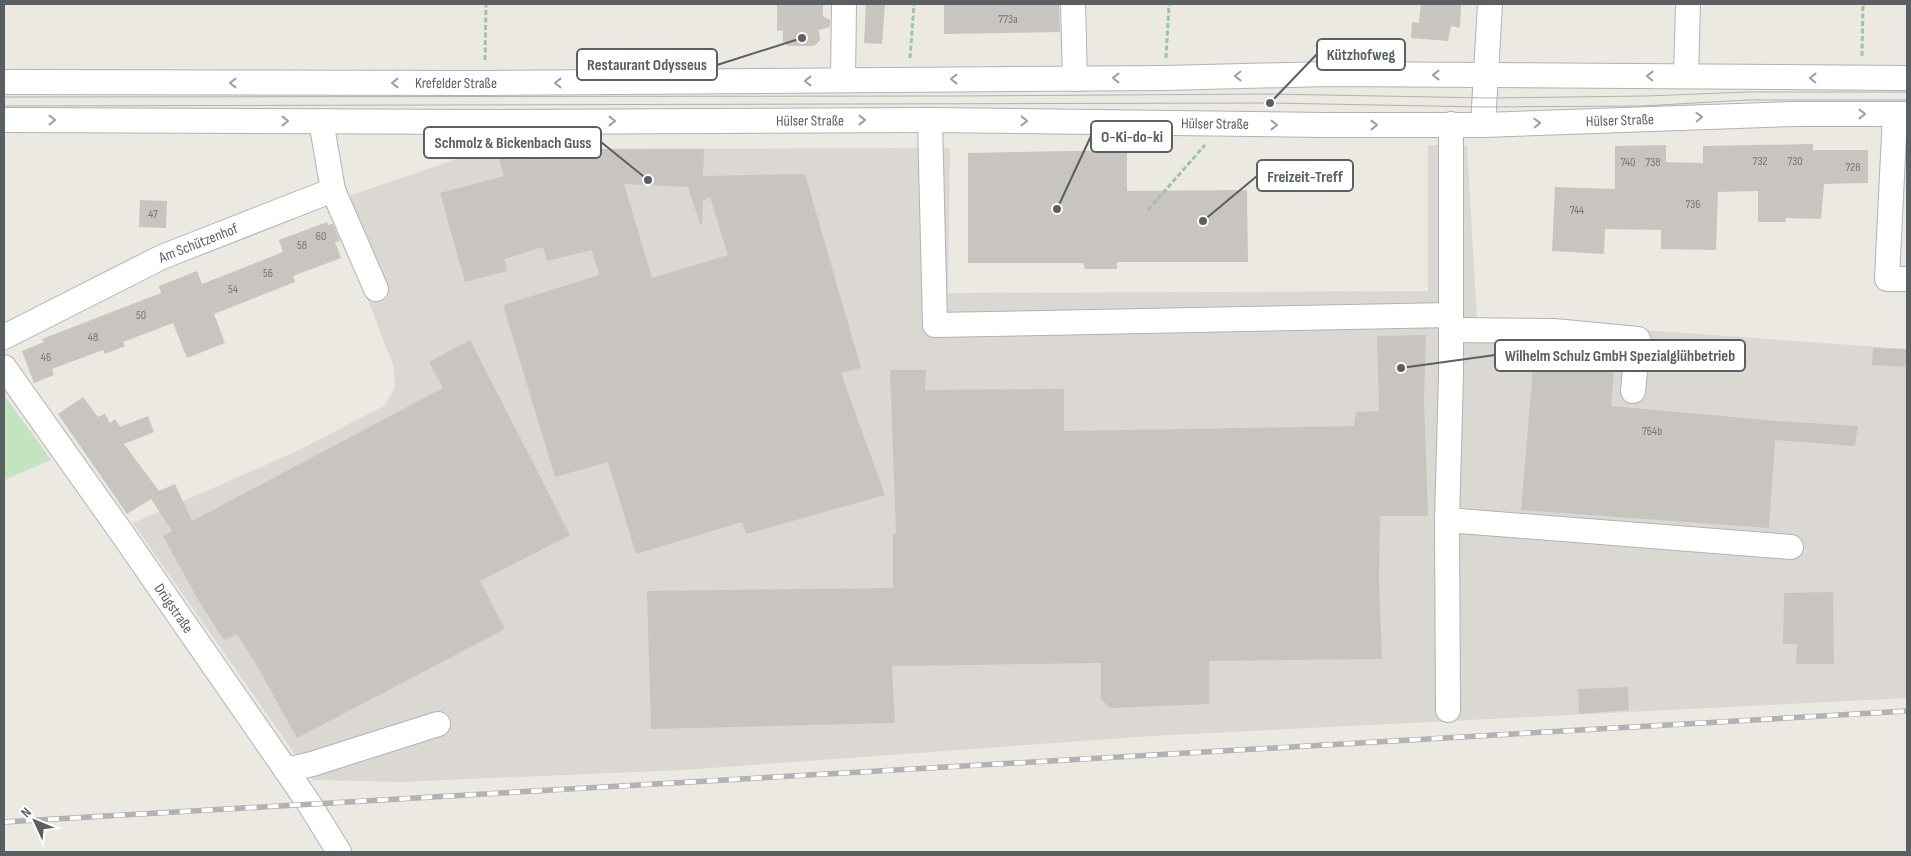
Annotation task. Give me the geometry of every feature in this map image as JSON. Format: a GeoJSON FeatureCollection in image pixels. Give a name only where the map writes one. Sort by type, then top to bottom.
{"type":"FeatureCollection","features":[{"type":"Feature","properties":{"kind":"street"},"geometry":{"type":"LineString","coordinates":[[843,80],[844,4]]}},
{"type":"Feature","properties":{"kind":"street"},"geometry":{"type":"LineString","coordinates":[[1073,4],[1075,79]]}},
{"type":"Feature","properties":{"kind":"street"},"geometry":{"type":"LineString","coordinates":[[1483,125],[1490,4]]}},
{"type":"Feature","properties":{"kind":"street"},"geometry":{"type":"LineString","coordinates":[[1686,76],[1688,4]]}},
{"type":"Feature","properties":{"kind":"street"},"geometry":{"type":"LineString","coordinates":[[909,80],[1165,78],[1327,74],[1907,78]]}},
{"type":"Feature","properties":{"kind":"street","name":"Krefelder Straße"},"geometry":{"type":"LineString","coordinates":[[4,82],[484,83],[909,80]]}},
{"type":"Feature","properties":{"kind":"street","name":"Hülser Straße"},"geometry":{"type":"LineString","coordinates":[[322,121],[930,120],[1218,125],[1483,125],[1795,114],[1901,114]]}},
{"type":"Feature","properties":{"kind":"street"},"geometry":{"type":"LineString","coordinates":[[1901,114],[1887,279],[1907,280]]}},
{"type":"Feature","properties":{"kind":"street"},"geometry":{"type":"LineString","coordinates":[[4,120],[322,121],[333,190],[376,289]]}},
{"type":"Feature","properties":{"kind":"street"},"geometry":{"type":"LineString","coordinates":[[930,120],[935,325],[1451,323],[1554,331],[1638,339],[1633,391]]}},
{"type":"Feature","properties":{"kind":"street"},"geometry":{"type":"LineString","coordinates":[[1448,710],[1447,520],[1451,323],[1451,124]]}},
{"type":"Feature","properties":{"kind":"street","name":"Am Schützenhof"},"geometry":{"type":"LineString","coordinates":[[4,337],[162,258],[333,190]]}},
{"type":"Feature","properties":{"kind":"street","name":"Drügstraße"},"geometry":{"type":"LineString","coordinates":[[4,367],[286,770],[310,805],[338,852]]}},
{"type":"Feature","properties":{"kind":"street"},"geometry":{"type":"LineString","coordinates":[[1447,520],[1791,547]]}},
{"type":"Feature","properties":{"kind":"street"},"geometry":{"type":"LineString","coordinates":[[286,770],[312,764],[438,724]]}},
{"type":"Feature","properties":{"kind":"path"},"geometry":{"type":"LineString","coordinates":[[484,83],[486,4]]}},
{"type":"Feature","properties":{"kind":"path"},"geometry":{"type":"LineString","coordinates":[[909,80],[914,4]]}},
{"type":"Feature","properties":{"kind":"path"},"geometry":{"type":"LineString","coordinates":[[1165,78],[1168,4]]}},
{"type":"Feature","properties":{"kind":"path"},"geometry":{"type":"LineString","coordinates":[[1861,78],[1863,4]]}},
{"type":"Feature","properties":{"kind":"path"},"geometry":{"type":"LineString","coordinates":[[1148,210],[1204,145]]}},
{"type":"Feature","properties":{"kind":"shaded area"},"geometry":{"type":"Polygon","coordinates":[[[1428,145],[1467,146],[1477,318],[1907,349],[1907,698],[1152,736],[683,770],[401,782],[313,780],[133,523],[293,453],[384,406],[395,388],[394,368],[331,202],[486,149],[950,148],[948,293],[1428,291],[1428,145]]]}},
{"type":"Feature","properties":{"kind":"green space"},"geometry":{"type":"Polygon","coordinates":[[[4,395],[51,460],[4,480],[4,395]]]}},
{"type":"Feature","properties":{"kind":"building"},"geometry":{"type":"Polygon","coordinates":[[[777,4],[823,4],[823,16],[830,20],[830,27],[819,30],[820,40],[814,46],[788,46],[783,41],[783,30],[777,31],[777,4]]]}},
{"type":"Feature","properties":{"kind":"building"},"geometry":{"type":"Polygon","coordinates":[[[866,4],[885,4],[882,44],[864,43],[866,4]]]}},
{"type":"Feature","properties":{"kind":"building"},"geometry":{"type":"Polygon","coordinates":[[[1059,4],[1060,32],[944,34],[944,5],[1059,4]]]}},
{"type":"Feature","properties":{"kind":"building"},"geometry":{"type":"Polygon","coordinates":[[[1421,4],[1461,4],[1460,28],[1451,26],[1448,41],[1411,38],[1412,22],[1419,23],[1421,4]]]}},
{"type":"Feature","properties":{"kind":"building"},"geometry":{"type":"Polygon","coordinates":[[[1813,144],[1813,150],[1868,150],[1868,183],[1824,184],[1821,219],[1786,218],[1786,222],[1758,222],[1758,191],[1718,192],[1716,250],[1661,249],[1661,230],[1605,229],[1604,254],[1552,251],[1555,187],[1615,189],[1615,146],[1666,145],[1666,162],[1703,163],[1703,146],[1813,144]]]}},
{"type":"Feature","properties":{"kind":"building"},"geometry":{"type":"Polygon","coordinates":[[[496,149],[704,149],[703,176],[805,174],[861,368],[841,373],[885,495],[746,534],[742,522],[636,554],[608,462],[555,477],[503,305],[599,275],[592,250],[547,261],[543,247],[504,259],[507,271],[465,282],[440,193],[504,176],[496,149]],[[624,184],[652,278],[728,255],[710,197],[703,201],[702,223],[700,224],[688,187],[624,184]]]}},
{"type":"Feature","properties":{"kind":"building"},"geometry":{"type":"Polygon","coordinates":[[[1127,150],[1127,191],[1247,190],[1248,262],[1117,262],[1117,269],[1085,269],[1083,263],[968,263],[968,153],[1127,150]]]}},
{"type":"Feature","properties":{"kind":"building"},"geometry":{"type":"Polygon","coordinates":[[[140,200],[167,201],[166,228],[139,227],[140,200]]]}},
{"type":"Feature","properties":{"kind":"building"},"geometry":{"type":"Polygon","coordinates":[[[327,222],[328,225],[333,224],[340,241],[335,242],[341,258],[293,276],[295,282],[214,314],[225,343],[187,358],[173,323],[123,342],[125,346],[105,354],[103,350],[52,369],[54,375],[34,383],[22,351],[44,342],[42,339],[161,293],[159,286],[197,271],[202,284],[283,252],[279,240],[327,222]]]}},
{"type":"Feature","properties":{"kind":"building"},"geometry":{"type":"Polygon","coordinates":[[[1426,335],[1424,400],[1428,516],[1380,516],[1379,580],[1382,659],[1209,661],[1209,704],[1110,708],[1101,699],[1101,663],[892,666],[895,723],[651,729],[647,591],[893,588],[893,534],[896,533],[890,370],[926,370],[925,390],[1064,389],[1064,431],[1354,426],[1356,412],[1379,411],[1377,336],[1426,335]]]}},
{"type":"Feature","properties":{"kind":"building"},"geometry":{"type":"Polygon","coordinates":[[[470,340],[570,535],[480,581],[505,629],[297,738],[237,634],[224,640],[197,598],[163,536],[172,531],[151,499],[127,514],[58,414],[83,397],[98,417],[105,414],[110,423],[115,419],[120,427],[148,416],[154,432],[124,444],[159,491],[175,484],[192,521],[443,388],[429,362],[470,340]]]}},
{"type":"Feature","properties":{"kind":"building"},"geometry":{"type":"Polygon","coordinates":[[[1535,345],[1616,351],[1611,406],[1777,421],[1858,426],[1855,446],[1775,440],[1769,528],[1521,510],[1535,345]]]}},
{"type":"Feature","properties":{"kind":"building"},"geometry":{"type":"Polygon","coordinates":[[[1873,348],[1907,349],[1907,367],[1872,365],[1873,348]]]}},
{"type":"Feature","properties":{"kind":"building"},"geometry":{"type":"Polygon","coordinates":[[[1833,592],[1834,664],[1796,664],[1797,644],[1783,644],[1784,593],[1833,592]]]}},
{"type":"Feature","properties":{"kind":"building"},"geometry":{"type":"Polygon","coordinates":[[[1628,687],[1629,710],[1579,714],[1578,689],[1628,687]]]}},
{"type":"Feature","properties":{"kind":"tram line"},"geometry":{"type":"LineString","coordinates":[[4,97],[1269,94],[1490,98],[1646,96],[1748,92],[1907,92]]}},
{"type":"Feature","properties":{"kind":"tram line"},"geometry":{"type":"LineString","coordinates":[[4,106],[1270,103],[1483,107],[1642,106],[1747,100],[1907,100]]}},
{"type":"Feature","properties":{"kind":"railway"},"geometry":{"type":"LineString","coordinates":[[4,822],[1907,711]]}},
{"type":"Feature","properties":{"kind":"place","name":"Restaurant Odysseus"},"geometry":{"type":"Point","coordinates":[802,38]}},
{"type":"Feature","properties":{"kind":"place","name":"Kützhofweg"},"geometry":{"type":"Point","coordinates":[1270,103]}},
{"type":"Feature","properties":{"kind":"place","name":"Schmolz & Bickenbach Guss"},"geometry":{"type":"Point","coordinates":[648,180]}},
{"type":"Feature","properties":{"kind":"place","name":"O-Ki-do-ki"},"geometry":{"type":"Point","coordinates":[1057,209]}},
{"type":"Feature","properties":{"kind":"place","name":"Freizeit-Treff"},"geometry":{"type":"Point","coordinates":[1203,221]}},
{"type":"Feature","properties":{"kind":"place","name":"Wilhelm Schulz GmbH Spezialglühbetrieb"},"geometry":{"type":"Point","coordinates":[1401,368]}}]}
